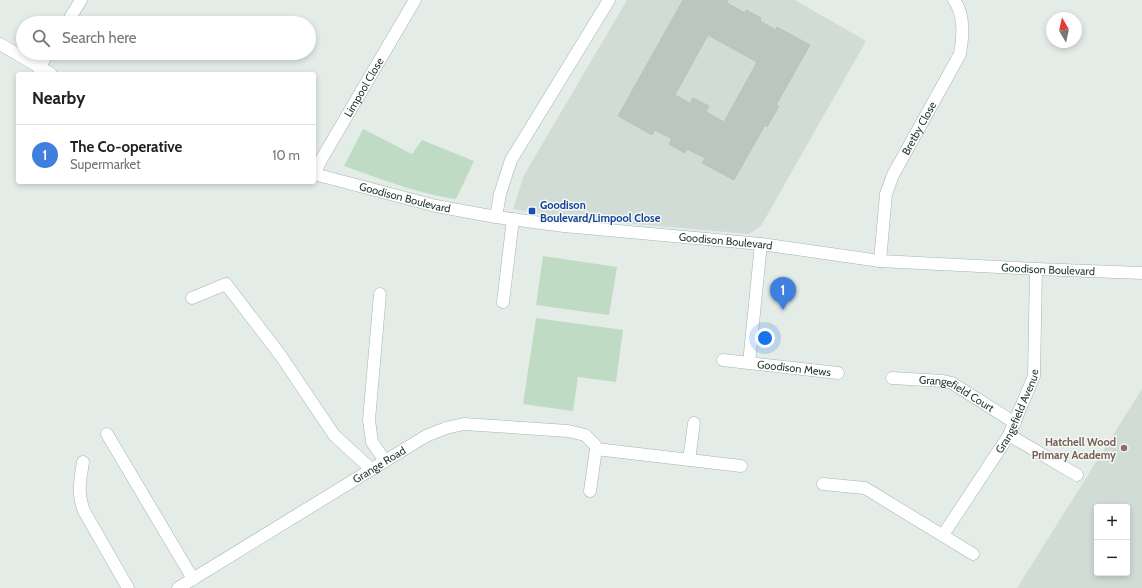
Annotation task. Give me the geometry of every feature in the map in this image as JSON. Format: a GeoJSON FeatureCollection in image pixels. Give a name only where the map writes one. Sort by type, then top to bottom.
{"type":"FeatureCollection","features":[{"type":"Feature","properties":{"kind":"street"},"geometry":{"type":"LineString","coordinates":[[71,16],[81,0]]}},
{"type":"Feature","properties":{"kind":"street","name":"Limpool Close"},"geometry":{"type":"LineString","coordinates":[[316,170],[415,0]]}},
{"type":"Feature","properties":{"kind":"street"},"geometry":{"type":"LineString","coordinates":[[496,217],[500,194],[511,160],[609,0]]}},
{"type":"Feature","properties":{"kind":"street","name":"Bretby Close"},"geometry":{"type":"LineString","coordinates":[[880,260],[886,194],[892,175],[960,54],[962,21],[954,0]]}},
{"type":"Feature","properties":{"kind":"street"},"geometry":{"type":"LineString","coordinates":[[0,44],[16,54]]}},
{"type":"Feature","properties":{"kind":"street"},"geometry":{"type":"LineString","coordinates":[[26,60],[47,72]]}},
{"type":"Feature","properties":{"kind":"street"},"geometry":{"type":"LineString","coordinates":[[39,68],[44,60]]}},
{"type":"Feature","properties":{"kind":"street","name":"Goodison Boulevard"},"geometry":{"type":"LineString","coordinates":[[316,175],[436,206],[496,217],[630,233],[761,244],[880,260],[1036,269],[1142,272]]}},
{"type":"Feature","properties":{"kind":"street"},"geometry":{"type":"LineString","coordinates":[[503,302],[513,219]]}},
{"type":"Feature","properties":{"kind":"street","name":"Goodison Mews"},"geometry":{"type":"LineString","coordinates":[[749,363],[761,244]]}},
{"type":"Feature","properties":{"kind":"street","name":"Grangefield Avenue"},"geometry":{"type":"LineString","coordinates":[[943,535],[1009,435],[1034,376],[1036,269]]}},
{"type":"Feature","properties":{"kind":"street"},"geometry":{"type":"LineString","coordinates":[[192,298],[226,284],[281,356],[334,435],[371,469]]}},
{"type":"Feature","properties":{"kind":"street"},"geometry":{"type":"LineString","coordinates":[[380,294],[369,420],[372,442],[384,461]]}},
{"type":"Feature","properties":{"kind":"street","name":"Goodison Mews"},"geometry":{"type":"LineString","coordinates":[[723,360],[838,373]]}},
{"type":"Feature","properties":{"kind":"street","name":"Grangefield Court"},"geometry":{"type":"LineString","coordinates":[[892,378],[952,383],[1014,424]]}},
{"type":"Feature","properties":{"kind":"street"},"geometry":{"type":"LineString","coordinates":[[689,460],[694,423]]}},
{"type":"Feature","properties":{"kind":"street","name":"Grange Road"},"geometry":{"type":"LineString","coordinates":[[178,588],[384,461],[426,436],[446,428],[464,424],[568,431],[585,435],[595,445],[596,449]]}},
{"type":"Feature","properties":{"kind":"street"},"geometry":{"type":"LineString","coordinates":[[107,434],[193,579]]}},
{"type":"Feature","properties":{"kind":"street"},"geometry":{"type":"LineString","coordinates":[[1009,435],[1077,475]]}},
{"type":"Feature","properties":{"kind":"street"},"geometry":{"type":"LineString","coordinates":[[590,491],[596,449],[741,466]]}},
{"type":"Feature","properties":{"kind":"street"},"geometry":{"type":"LineString","coordinates":[[83,462],[79,499],[84,511],[128,588]]}},
{"type":"Feature","properties":{"kind":"street"},"geometry":{"type":"LineString","coordinates":[[822,484],[865,488],[973,554]]}},
{"type":"Feature","properties":{"kind":"shaded area"},"geometry":{"type":"Polygon","coordinates":[[[627,0],[795,0],[866,41],[761,226],[749,234],[566,218],[513,209],[524,175],[627,0]]]}},
{"type":"Feature","properties":{"kind":"shaded area","name":"Hatchell Wood Primary Academy"},"geometry":{"type":"Polygon","coordinates":[[[1142,389],[1142,588],[1017,588],[1142,389]]]}},
{"type":"Feature","properties":{"kind":"green space"},"geometry":{"type":"Polygon","coordinates":[[[363,129],[412,154],[422,140],[474,161],[456,199],[414,190],[344,166],[363,129]]]}},
{"type":"Feature","properties":{"kind":"green space"},"geometry":{"type":"Polygon","coordinates":[[[543,256],[617,267],[609,315],[536,305],[543,256]]]}},
{"type":"Feature","properties":{"kind":"green space"},"geometry":{"type":"Polygon","coordinates":[[[536,318],[623,330],[616,382],[578,377],[573,411],[523,404],[536,318]]]}},
{"type":"Feature","properties":{"kind":"building"},"geometry":{"type":"Polygon","coordinates":[[[683,0],[728,0],[727,3],[745,13],[746,10],[761,18],[760,21],[776,30],[777,27],[810,45],[776,105],[779,106],[767,127],[765,125],[734,180],[702,163],[705,158],[687,149],[685,153],[669,144],[672,139],[655,130],[652,135],[618,116],[683,0]],[[708,35],[675,95],[690,103],[693,98],[709,106],[706,112],[724,122],[757,62],[708,35]]]}},
{"type":"Feature","properties":{"kind":"place","name":"Goodison Boulevard/Limpool Close"},"geometry":{"type":"Point","coordinates":[532,211]}},
{"type":"Feature","properties":{"kind":"place","name":"The Co-operative"},"geometry":{"type":"Point","coordinates":[783,310]}},
{"type":"Feature","properties":{"kind":"place","name":"Hatchell Wood Primary Academy"},"geometry":{"type":"Point","coordinates":[1124,448]}}]}
